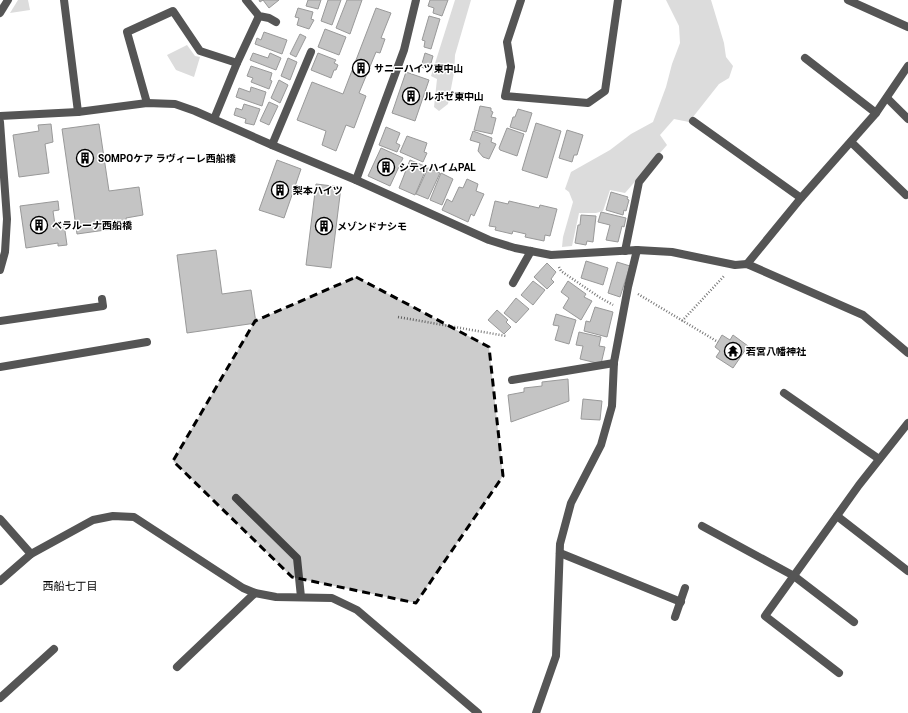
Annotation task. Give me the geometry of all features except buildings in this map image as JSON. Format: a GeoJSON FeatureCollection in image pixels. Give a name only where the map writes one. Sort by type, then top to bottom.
{"type":"FeatureCollection","features":[{"type":"Feature","properties":{"kind":"street"},"geometry":{"type":"LineString","coordinates":[[0,13],[8,0]]}},
{"type":"Feature","properties":{"kind":"street"},"geometry":{"type":"LineString","coordinates":[[64,0],[78,112]]}},
{"type":"Feature","properties":{"kind":"street"},"geometry":{"type":"LineString","coordinates":[[246,0],[259,16],[269,18],[276,22]]}},
{"type":"Feature","properties":{"kind":"street"},"geometry":{"type":"LineString","coordinates":[[356,180],[404,50],[416,0]]}},
{"type":"Feature","properties":{"kind":"street"},"geometry":{"type":"LineString","coordinates":[[521,0],[507,42],[511,67],[505,96],[588,103],[605,91],[618,0]]}},
{"type":"Feature","properties":{"kind":"street"},"geometry":{"type":"LineString","coordinates":[[848,0],[908,27]]}},
{"type":"Feature","properties":{"kind":"street"},"geometry":{"type":"LineString","coordinates":[[147,103],[127,32],[173,11],[200,51],[237,63]]}},
{"type":"Feature","properties":{"kind":"street"},"geometry":{"type":"LineString","coordinates":[[214,119],[237,63],[259,16]]}},
{"type":"Feature","properties":{"kind":"street"},"geometry":{"type":"LineString","coordinates":[[272,145],[311,52]]}},
{"type":"Feature","properties":{"kind":"street"},"geometry":{"type":"LineString","coordinates":[[805,58],[876,113]]}},
{"type":"Feature","properties":{"kind":"street"},"geometry":{"type":"LineString","coordinates":[[747,264],[801,198],[876,113],[908,66]]}},
{"type":"Feature","properties":{"kind":"street"},"geometry":{"type":"LineString","coordinates":[[887,98],[908,119]]}},
{"type":"Feature","properties":{"kind":"street"},"geometry":{"type":"LineString","coordinates":[[0,116],[78,112],[147,103],[175,104],[195,111],[356,180],[489,240],[551,255],[637,250],[672,252],[735,265],[747,264],[863,316],[908,353]]}},
{"type":"Feature","properties":{"kind":"street"},"geometry":{"type":"LineString","coordinates":[[693,121],[801,198]]}},
{"type":"Feature","properties":{"kind":"street"},"geometry":{"type":"LineString","coordinates":[[0,122],[7,219],[3,243],[5,252],[0,270]]}},
{"type":"Feature","properties":{"kind":"street"},"geometry":{"type":"LineString","coordinates":[[850,142],[906,195]]}},
{"type":"Feature","properties":{"kind":"street"},"geometry":{"type":"LineString","coordinates":[[625,251],[639,182],[659,157]]}},
{"type":"Feature","properties":{"kind":"street"},"geometry":{"type":"LineString","coordinates":[[536,713],[556,656],[560,544],[571,504],[601,445],[612,406],[614,363],[623,310],[637,250]]}},
{"type":"Feature","properties":{"kind":"street"},"geometry":{"type":"LineString","coordinates":[[513,284],[531,251]]}},
{"type":"Feature","properties":{"kind":"street"},"geometry":{"type":"LineString","coordinates":[[0,321],[103,306],[102,298]]}},
{"type":"Feature","properties":{"kind":"street"},"geometry":{"type":"LineString","coordinates":[[0,367],[147,342]]}},
{"type":"Feature","properties":{"kind":"street"},"geometry":{"type":"LineString","coordinates":[[512,380],[614,363]]}},
{"type":"Feature","properties":{"kind":"street"},"geometry":{"type":"LineString","coordinates":[[784,393],[879,459]]}},
{"type":"Feature","properties":{"kind":"street"},"geometry":{"type":"LineString","coordinates":[[839,673],[765,616],[879,459],[908,423]]}},
{"type":"Feature","properties":{"kind":"street"},"geometry":{"type":"LineString","coordinates":[[236,498],[297,558],[301,597]]}},
{"type":"Feature","properties":{"kind":"street"},"geometry":{"type":"LineString","coordinates":[[0,581],[31,554],[94,520],[113,516],[134,517],[243,588],[255,593],[276,597],[332,598],[357,610],[478,713]]}},
{"type":"Feature","properties":{"kind":"street"},"geometry":{"type":"LineString","coordinates":[[837,516],[908,572]]}},
{"type":"Feature","properties":{"kind":"street"},"geometry":{"type":"LineString","coordinates":[[0,519],[31,554]]}},
{"type":"Feature","properties":{"kind":"street"},"geometry":{"type":"LineString","coordinates":[[702,526],[794,576],[854,622]]}},
{"type":"Feature","properties":{"kind":"street"},"geometry":{"type":"LineString","coordinates":[[560,553],[681,602]]}},
{"type":"Feature","properties":{"kind":"street"},"geometry":{"type":"LineString","coordinates":[[675,617],[685,588]]}},
{"type":"Feature","properties":{"kind":"street"},"geometry":{"type":"LineString","coordinates":[[177,667],[255,593]]}},
{"type":"Feature","properties":{"kind":"street"},"geometry":{"type":"LineString","coordinates":[[0,698],[54,649]]}},
{"type":"Feature","properties":{"kind":"path"},"geometry":{"type":"LineString","coordinates":[[551,255],[561,271],[599,297],[623,310]]}},
{"type":"Feature","properties":{"kind":"path"},"geometry":{"type":"LineString","coordinates":[[682,321],[735,265]]}},
{"type":"Feature","properties":{"kind":"path"},"geometry":{"type":"LineString","coordinates":[[628,287],[718,342]]}},
{"type":"Feature","properties":{"kind":"path"},"geometry":{"type":"LineString","coordinates":[[398,317],[506,336]]}},
{"type":"Feature","properties":{"kind":"highlighted area"},"geometry":{"type":"Polygon","coordinates":[[[356,277],[489,347],[503,476],[416,603],[292,577],[173,461],[255,321],[356,277]]]}},
{"type":"Feature","properties":{"kind":"shaded area"},"geometry":{"type":"Polygon","coordinates":[[[18,0],[28,0],[30,10],[10,13],[18,0]]]}},
{"type":"Feature","properties":{"kind":"shaded area"},"geometry":{"type":"Polygon","coordinates":[[[455,0],[471,0],[455,55],[454,73],[448,104],[439,111],[434,107],[437,79],[431,76],[455,0]]]}},
{"type":"Feature","properties":{"kind":"shaded area"},"geometry":{"type":"Polygon","coordinates":[[[666,0],[711,0],[724,43],[726,57],[733,66],[729,78],[719,84],[689,122],[674,119],[660,135],[667,145],[625,193],[610,190],[603,211],[596,213],[579,213],[572,246],[562,247],[563,237],[573,202],[569,192],[565,189],[571,172],[610,150],[631,134],[653,122],[680,43],[679,26],[666,0]]]}},
{"type":"Feature","properties":{"kind":"shaded area"},"geometry":{"type":"Polygon","coordinates":[[[187,45],[195,56],[200,57],[194,77],[176,70],[167,55],[187,45]]]}},
{"type":"Feature","properties":{"kind":"place","name":"サニーハイツ東中山"},"geometry":{"type":"Point","coordinates":[361,68]}},
{"type":"Feature","properties":{"kind":"place","name":"ルポゼ東中山"},"geometry":{"type":"Point","coordinates":[411,96]}},
{"type":"Feature","properties":{"kind":"place","name":"SOMPOケア ラヴィーレ西船橋"},"geometry":{"type":"Point","coordinates":[85,158]}},
{"type":"Feature","properties":{"kind":"place","name":"シティハイムPAL"},"geometry":{"type":"Point","coordinates":[386,167]}},
{"type":"Feature","properties":{"kind":"place","name":"梨本ハイツ"},"geometry":{"type":"Point","coordinates":[280,190]}},
{"type":"Feature","properties":{"kind":"place","name":"ベラルーナ西船橋"},"geometry":{"type":"Point","coordinates":[39,225]}},
{"type":"Feature","properties":{"kind":"place","name":"メゾンドナシモ"},"geometry":{"type":"Point","coordinates":[324,226]}},
{"type":"Feature","properties":{"kind":"place","name":"若宮八幡神社"},"geometry":{"type":"Point","coordinates":[733,351]}},
{"type":"Feature","properties":{"kind":"district","name":"西船七丁目"},"geometry":{"type":"Point","coordinates":[70,586]}}]}
